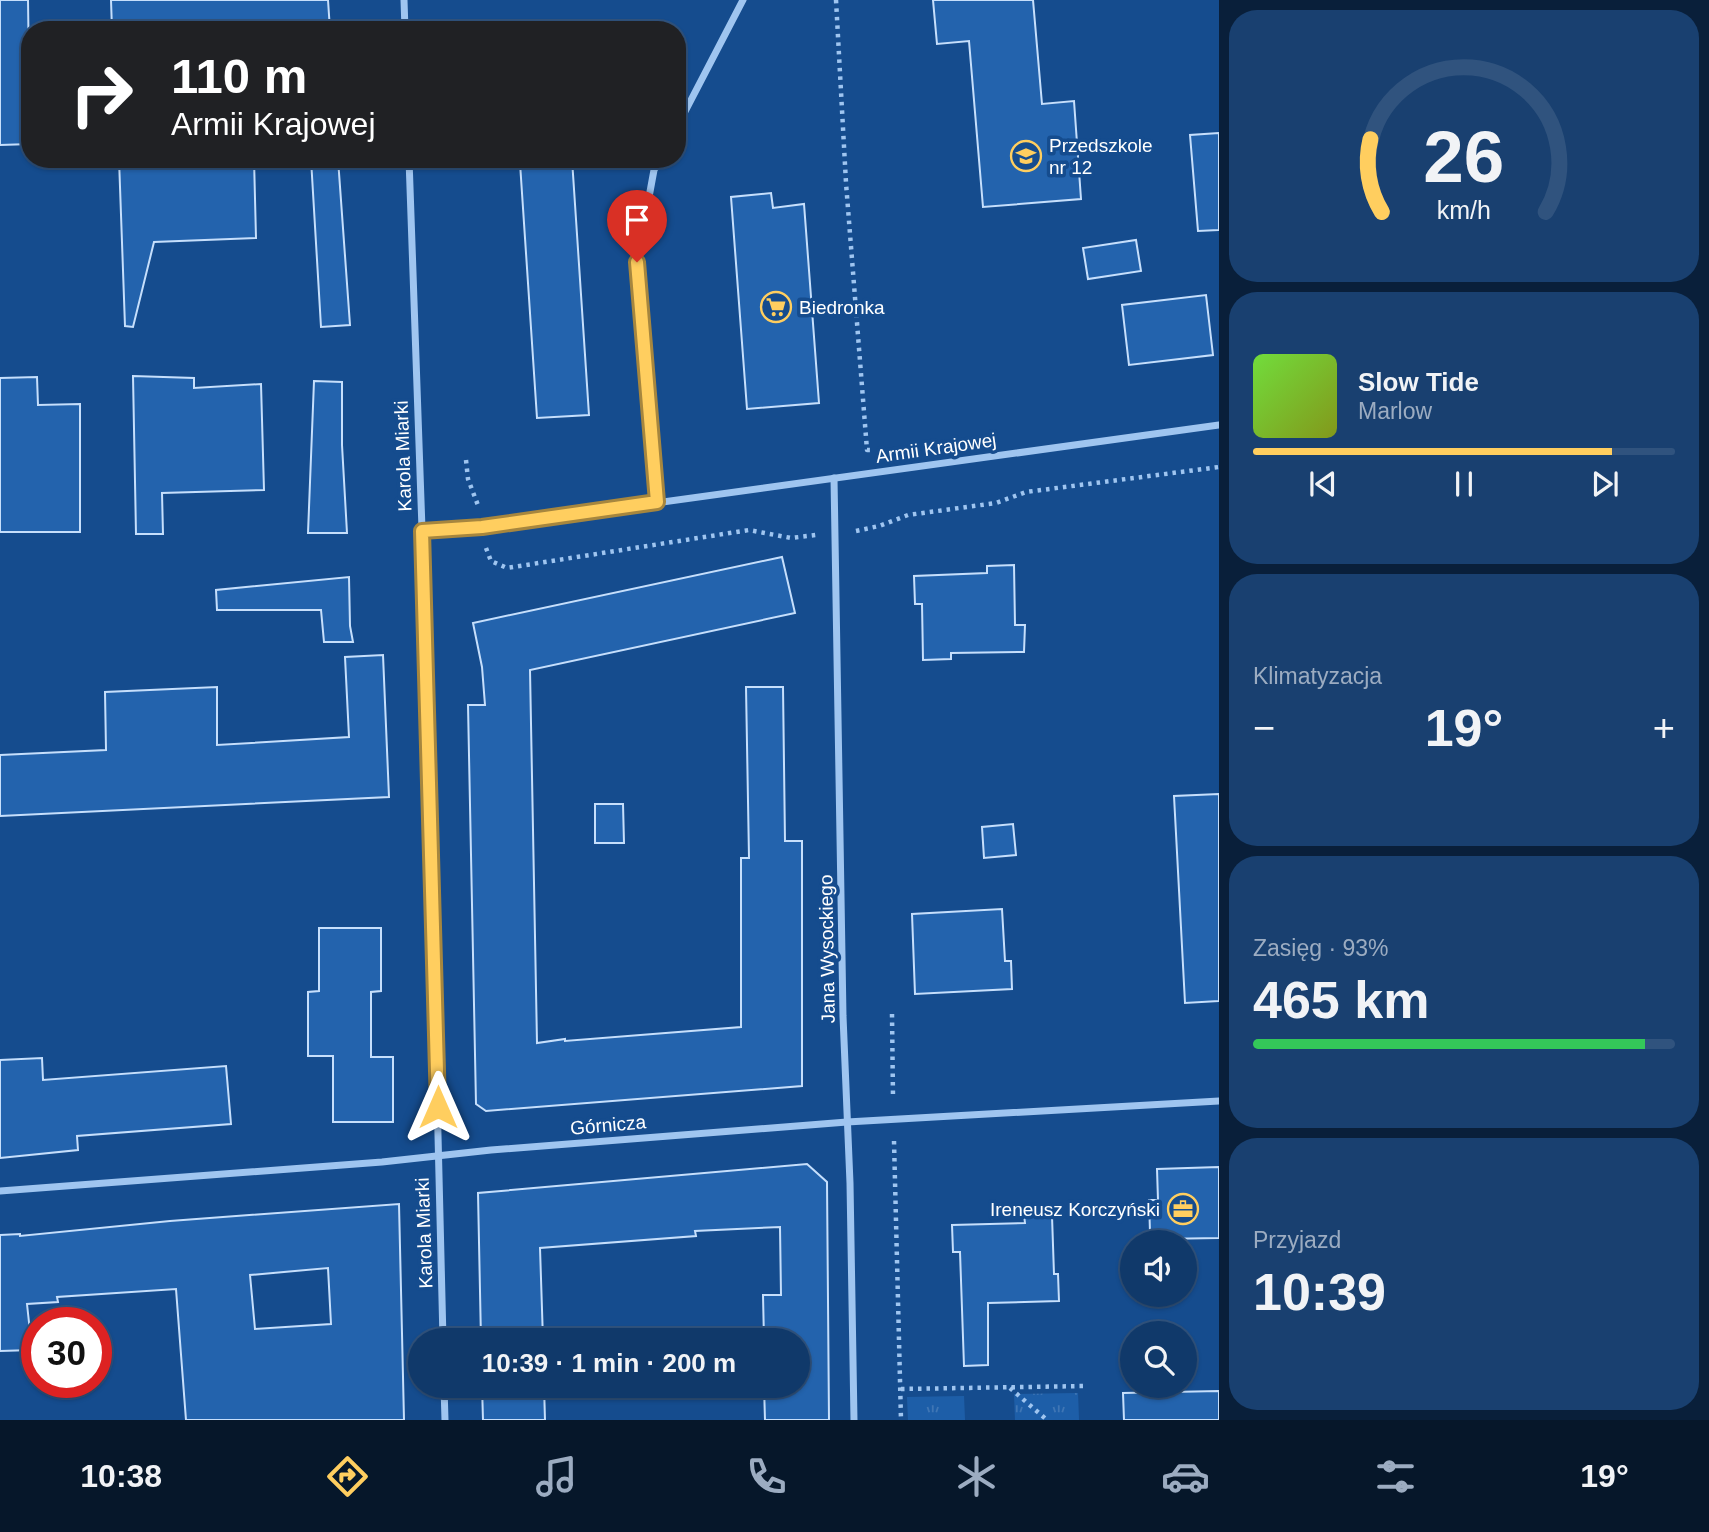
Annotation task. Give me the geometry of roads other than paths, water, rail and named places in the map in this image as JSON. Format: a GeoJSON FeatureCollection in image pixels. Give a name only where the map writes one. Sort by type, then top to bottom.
{"type":"FeatureCollection","features":[{"type":"Feature","properties":{"kind":"street"},"geometry":{"type":"LineString","coordinates":[[404,0],[405,21]]}},
{"type":"Feature","properties":{"kind":"street"},"geometry":{"type":"LineString","coordinates":[[686,110],[743,0]]}},
{"type":"Feature","properties":{"kind":"street","name":"Karola Miarki"},"geometry":{"type":"LineString","coordinates":[[410,168],[438,1055],[443,1328]]}},
{"type":"Feature","properties":{"kind":"street"},"geometry":{"type":"LineString","coordinates":[[655,168],[637,262],[657,502]]}},
{"type":"Feature","properties":{"kind":"street","name":"Armii Krajowej"},"geometry":{"type":"LineString","coordinates":[[422,531],[482,527],[1219,425]]}},
{"type":"Feature","properties":{"kind":"street","name":"Jana Wysockiego"},"geometry":{"type":"LineString","coordinates":[[834,478],[843,1016],[854,1420]]}},
{"type":"Feature","properties":{"kind":"street","name":"Górnicza"},"geometry":{"type":"LineString","coordinates":[[0,1191],[847,1122],[1219,1101]]}},
{"type":"Feature","properties":{"kind":"street"},"geometry":{"type":"LineString","coordinates":[[444,1398],[445,1420]]}},
{"type":"Feature","properties":{"kind":"place","name":"Przedszkole nr 12"},"geometry":{"type":"Point","coordinates":[1026,156]}},
{"type":"Feature","properties":{"kind":"place","name":"Biedronka"},"geometry":{"type":"Point","coordinates":[776,307]}},
{"type":"Feature","properties":{"kind":"place","name":"Ireneusz Korczyński"},"geometry":{"type":"Point","coordinates":[1183,1209]}}]}
